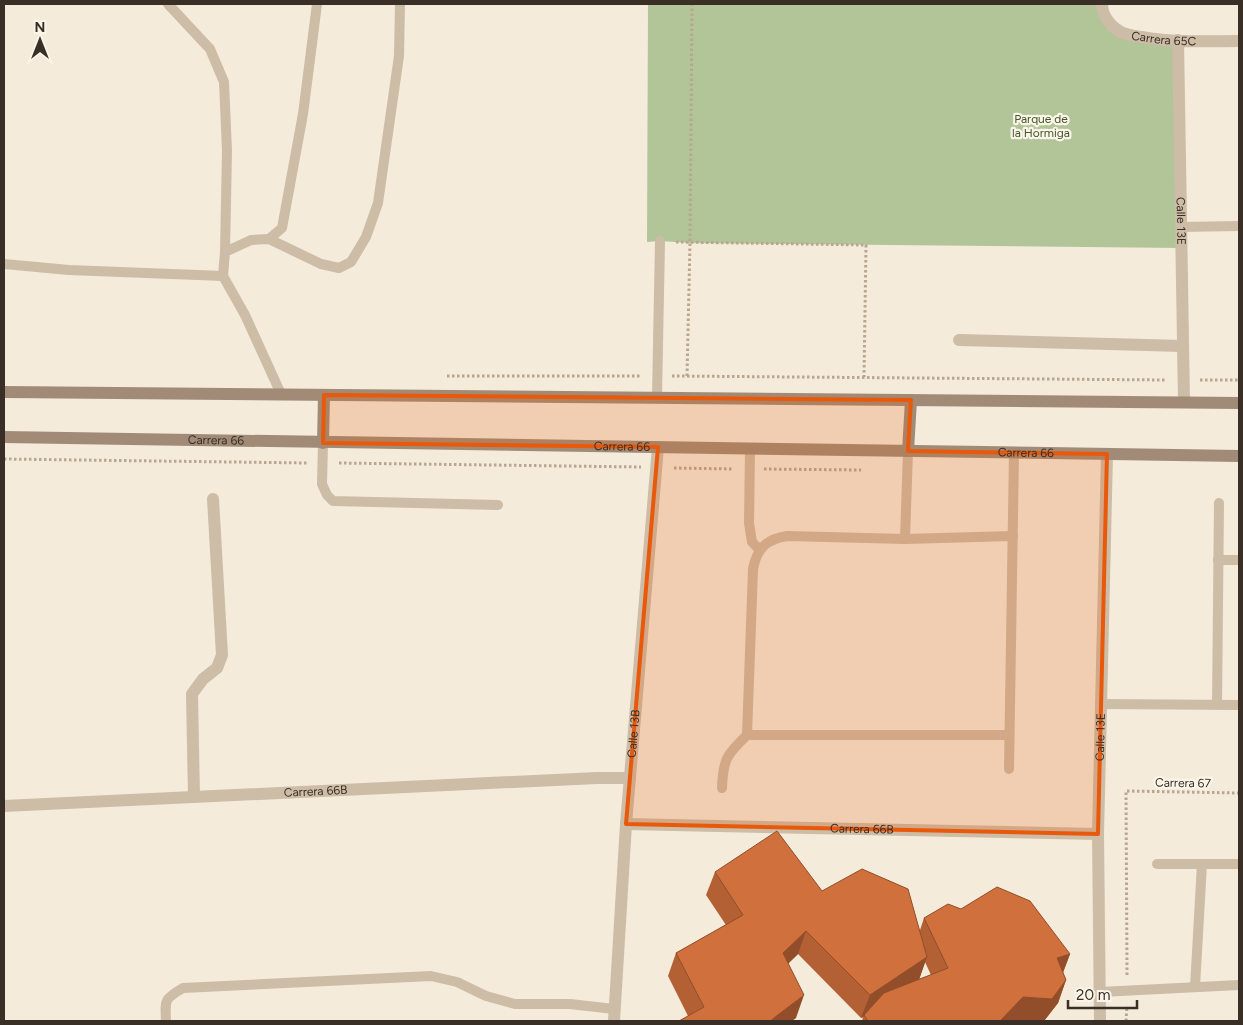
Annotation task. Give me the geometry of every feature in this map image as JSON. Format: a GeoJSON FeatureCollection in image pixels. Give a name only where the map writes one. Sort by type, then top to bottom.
{"type":"FeatureCollection","features":[{"type":"Feature","properties":{"kind":"main road"},"geometry":{"type":"LineString","coordinates":[[4,392],[1239,403]]}},
{"type":"Feature","properties":{"kind":"main road"},"geometry":{"type":"LineString","coordinates":[[324,395],[324,443]]}},
{"type":"Feature","properties":{"kind":"main road"},"geometry":{"type":"LineString","coordinates":[[908,451],[910,400]]}},
{"type":"Feature","properties":{"kind":"main road","name":"Carrera 66"},"geometry":{"type":"LineString","coordinates":[[4,437],[1239,456]]}},
{"type":"Feature","properties":{"kind":"street","name":"Carrera 65C"},"geometry":{"type":"LineString","coordinates":[[1102,6],[1109,24],[1124,34],[1178,40],[1239,41]]}},
{"type":"Feature","properties":{"kind":"street","name":"Calle 13E"},"geometry":{"type":"LineString","coordinates":[[1178,40],[1184,402]]}},
{"type":"Feature","properties":{"kind":"street"},"geometry":{"type":"LineString","coordinates":[[959,340],[1183,346]]}},
{"type":"Feature","properties":{"kind":"street","name":"Calle 13B"},"geometry":{"type":"LineString","coordinates":[[614,1015],[626,824],[658,447]]}},
{"type":"Feature","properties":{"kind":"street","name":"Calle 13E"},"geometry":{"type":"LineString","coordinates":[[1100,1021],[1098,834],[1107,454]]}},
{"type":"Feature","properties":{"kind":"street"},"geometry":{"type":"LineString","coordinates":[[194,797],[192,694],[203,679],[217,668],[222,655],[213,499]]}},
{"type":"Feature","properties":{"kind":"street","name":"Carrera 66B"},"geometry":{"type":"LineString","coordinates":[[4,806],[630,778]]}},
{"type":"Feature","properties":{"kind":"street","name":"Carrera 66B"},"geometry":{"type":"LineString","coordinates":[[626,824],[1098,834]]}},
{"type":"Feature","properties":{"kind":"lane"},"geometry":{"type":"LineString","coordinates":[[168,4],[210,49],[224,82],[227,151],[223,276],[244,315],[281,394]]}},
{"type":"Feature","properties":{"kind":"lane"},"geometry":{"type":"LineString","coordinates":[[269,239],[282,228],[302,114],[317,4]]}},
{"type":"Feature","properties":{"kind":"lane"},"geometry":{"type":"LineString","coordinates":[[225,252],[251,240],[269,239],[321,264],[339,268],[351,262],[366,237],[378,204],[398,66],[400,4]]}},
{"type":"Feature","properties":{"kind":"lane"},"geometry":{"type":"LineString","coordinates":[[1181,227],[1239,226]]}},
{"type":"Feature","properties":{"kind":"lane"},"geometry":{"type":"LineString","coordinates":[[656,397],[660,241]]}},
{"type":"Feature","properties":{"kind":"lane"},"geometry":{"type":"LineString","coordinates":[[4,264],[70,270],[223,276]]}},
{"type":"Feature","properties":{"kind":"lane"},"geometry":{"type":"LineString","coordinates":[[324,443],[322,484],[326,495],[333,502],[498,505]]}},
{"type":"Feature","properties":{"kind":"lane"},"geometry":{"type":"LineString","coordinates":[[750,449],[749,524],[752,542],[760,550]]}},
{"type":"Feature","properties":{"kind":"lane"},"geometry":{"type":"LineString","coordinates":[[905,539],[908,451]]}},
{"type":"Feature","properties":{"kind":"lane"},"geometry":{"type":"LineString","coordinates":[[1009,770],[1014,452]]}},
{"type":"Feature","properties":{"kind":"lane"},"geometry":{"type":"LineString","coordinates":[[1217,705],[1219,503]]}},
{"type":"Feature","properties":{"kind":"lane"},"geometry":{"type":"LineString","coordinates":[[722,788],[726,757],[747,734],[754,559],[768,542],[787,536],[905,539],[1013,536]]}},
{"type":"Feature","properties":{"kind":"lane"},"geometry":{"type":"LineString","coordinates":[[1218,560],[1239,560]]}},
{"type":"Feature","properties":{"kind":"lane"},"geometry":{"type":"LineString","coordinates":[[1101,704],[1239,705]]}},
{"type":"Feature","properties":{"kind":"lane"},"geometry":{"type":"LineString","coordinates":[[747,734],[1009,735]]}},
{"type":"Feature","properties":{"kind":"lane"},"geometry":{"type":"LineString","coordinates":[[1157,864],[1239,864]]}},
{"type":"Feature","properties":{"kind":"lane"},"geometry":{"type":"LineString","coordinates":[[1195,987],[1202,864]]}},
{"type":"Feature","properties":{"kind":"lane"},"geometry":{"type":"LineString","coordinates":[[166,1021],[165,1005],[170,996],[184,988],[431,976],[457,982],[486,996],[515,1004],[570,1004],[614,1015]]}},
{"type":"Feature","properties":{"kind":"lane"},"geometry":{"type":"LineString","coordinates":[[1100,992],[1239,985]]}},
{"type":"Feature","properties":{"kind":"path"},"geometry":{"type":"LineString","coordinates":[[687,376],[692,4]]}},
{"type":"Feature","properties":{"kind":"path"},"geometry":{"type":"LineString","coordinates":[[690,243],[866,245],[864,377]]}},
{"type":"Feature","properties":{"kind":"path"},"geometry":{"type":"LineString","coordinates":[[440,376],[1239,380]]}},
{"type":"Feature","properties":{"kind":"path"},"geometry":{"type":"LineString","coordinates":[[4,459],[868,470]]}},
{"type":"Feature","properties":{"kind":"path","name":"Carrera 67"},"geometry":{"type":"LineString","coordinates":[[1127,991],[1126,791],[1239,793]]}},
{"type":"Feature","properties":{"kind":"path"},"geometry":{"type":"LineString","coordinates":[[1126,1021],[1127,991]]}},
{"type":"Feature","properties":{"kind":"highlighted area"},"geometry":{"type":"Polygon","coordinates":[[[324,395],[911,400],[908,451],[1107,454],[1098,834],[626,824],[658,447],[323,443],[324,395]]]}},
{"type":"Feature","properties":{"kind":"green space","name":"Parque de la Hormiga"},"geometry":{"type":"Polygon","coordinates":[[[648,4],[1102,4],[1109,24],[1178,40],[1181,248],[647,242],[648,4]]]}},
{"type":"Feature","properties":{"kind":"building"},"geometry":{"type":"Polygon","coordinates":[[[777,831],[822,891],[862,869],[908,889],[927,957],[870,995],[806,931],[783,953],[804,995],[770,1021],[679,1021],[704,1007],[676,953],[743,915],[715,872],[777,831]]]}},
{"type":"Feature","properties":{"kind":"building"},"geometry":{"type":"Polygon","coordinates":[[[997,887],[1030,901],[1070,954],[1057,958],[1066,980],[1052,999],[1023,997],[1000,1021],[868,1021],[864,1015],[884,993],[948,968],[924,918],[948,904],[961,909],[997,887]]]}}]}
